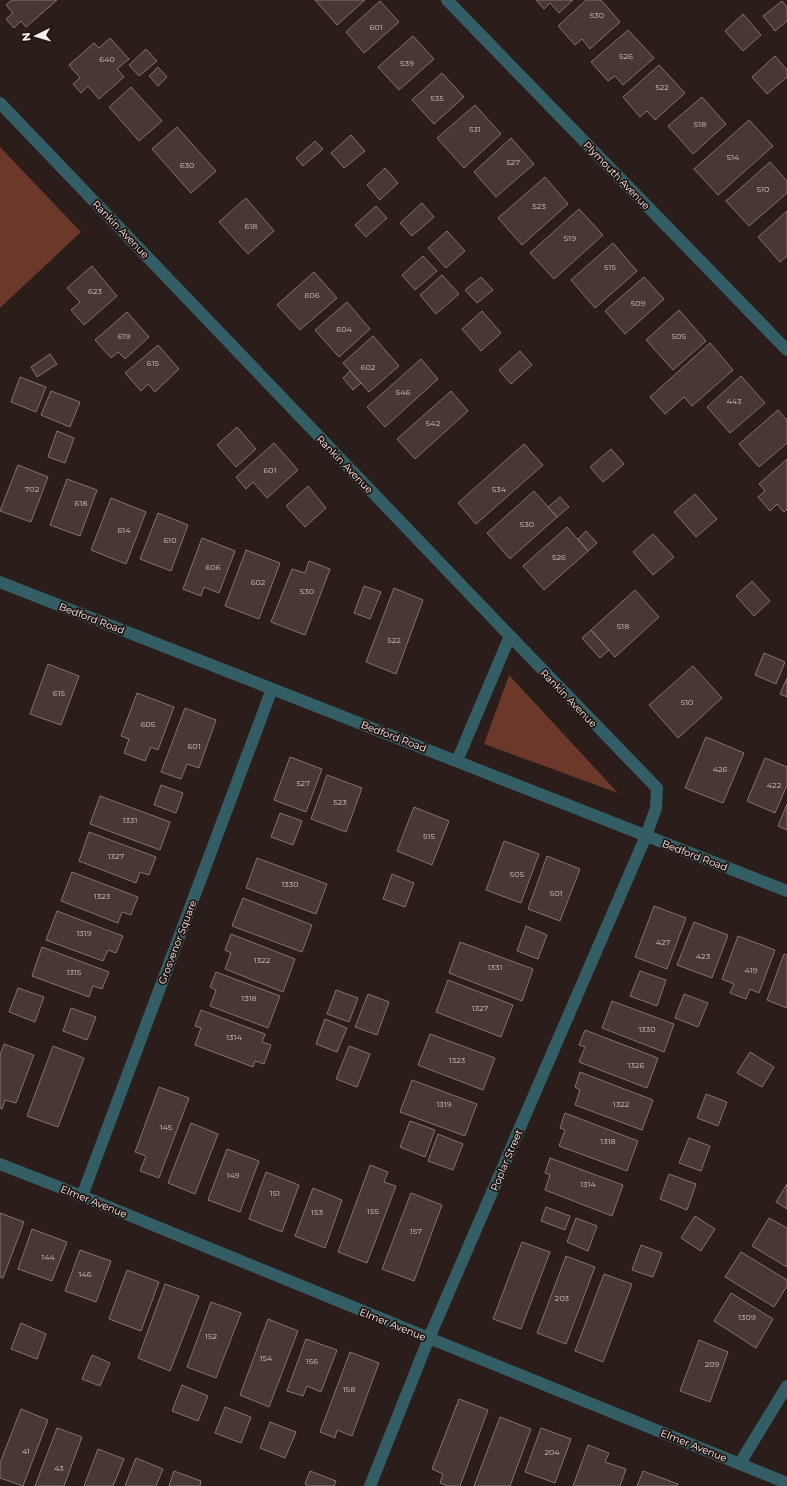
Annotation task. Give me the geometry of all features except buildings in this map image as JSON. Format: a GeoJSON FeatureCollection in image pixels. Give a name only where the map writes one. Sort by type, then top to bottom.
{"type":"FeatureCollection","features":[{"type":"Feature","properties":{"kind":"street","name":"Plymouth Avenue"},"geometry":{"type":"LineString","coordinates":[[447,0],[787,350]]}},
{"type":"Feature","properties":{"kind":"street","name":"Rankin Avenue"},"geometry":{"type":"LineString","coordinates":[[0,102],[657,788],[656,808],[646,836]]}},
{"type":"Feature","properties":{"kind":"street","name":"Bedford Road"},"geometry":{"type":"LineString","coordinates":[[0,582],[787,891]]}},
{"type":"Feature","properties":{"kind":"street"},"geometry":{"type":"LineString","coordinates":[[457,761],[510,636]]}},
{"type":"Feature","properties":{"kind":"street","name":"Grosvenor Square"},"geometry":{"type":"LineString","coordinates":[[82,1196],[272,689]]}},
{"type":"Feature","properties":{"kind":"street","name":"Poplar Street"},"geometry":{"type":"LineString","coordinates":[[370,1486],[429,1338],[646,836]]}},
{"type":"Feature","properties":{"kind":"street","name":"Elmer Avenue"},"geometry":{"type":"LineString","coordinates":[[0,1164],[787,1483]]}},
{"type":"Feature","properties":{"kind":"street"},"geometry":{"type":"LineString","coordinates":[[740,1463],[787,1386]]}},
{"type":"Feature","properties":{"kind":"shaded area"},"geometry":{"type":"Polygon","coordinates":[[[0,147],[81,232],[0,308],[0,147]]]}},
{"type":"Feature","properties":{"kind":"shaded area"},"geometry":{"type":"Polygon","coordinates":[[[509,675],[618,793],[484,744],[509,675]]]}}]}
